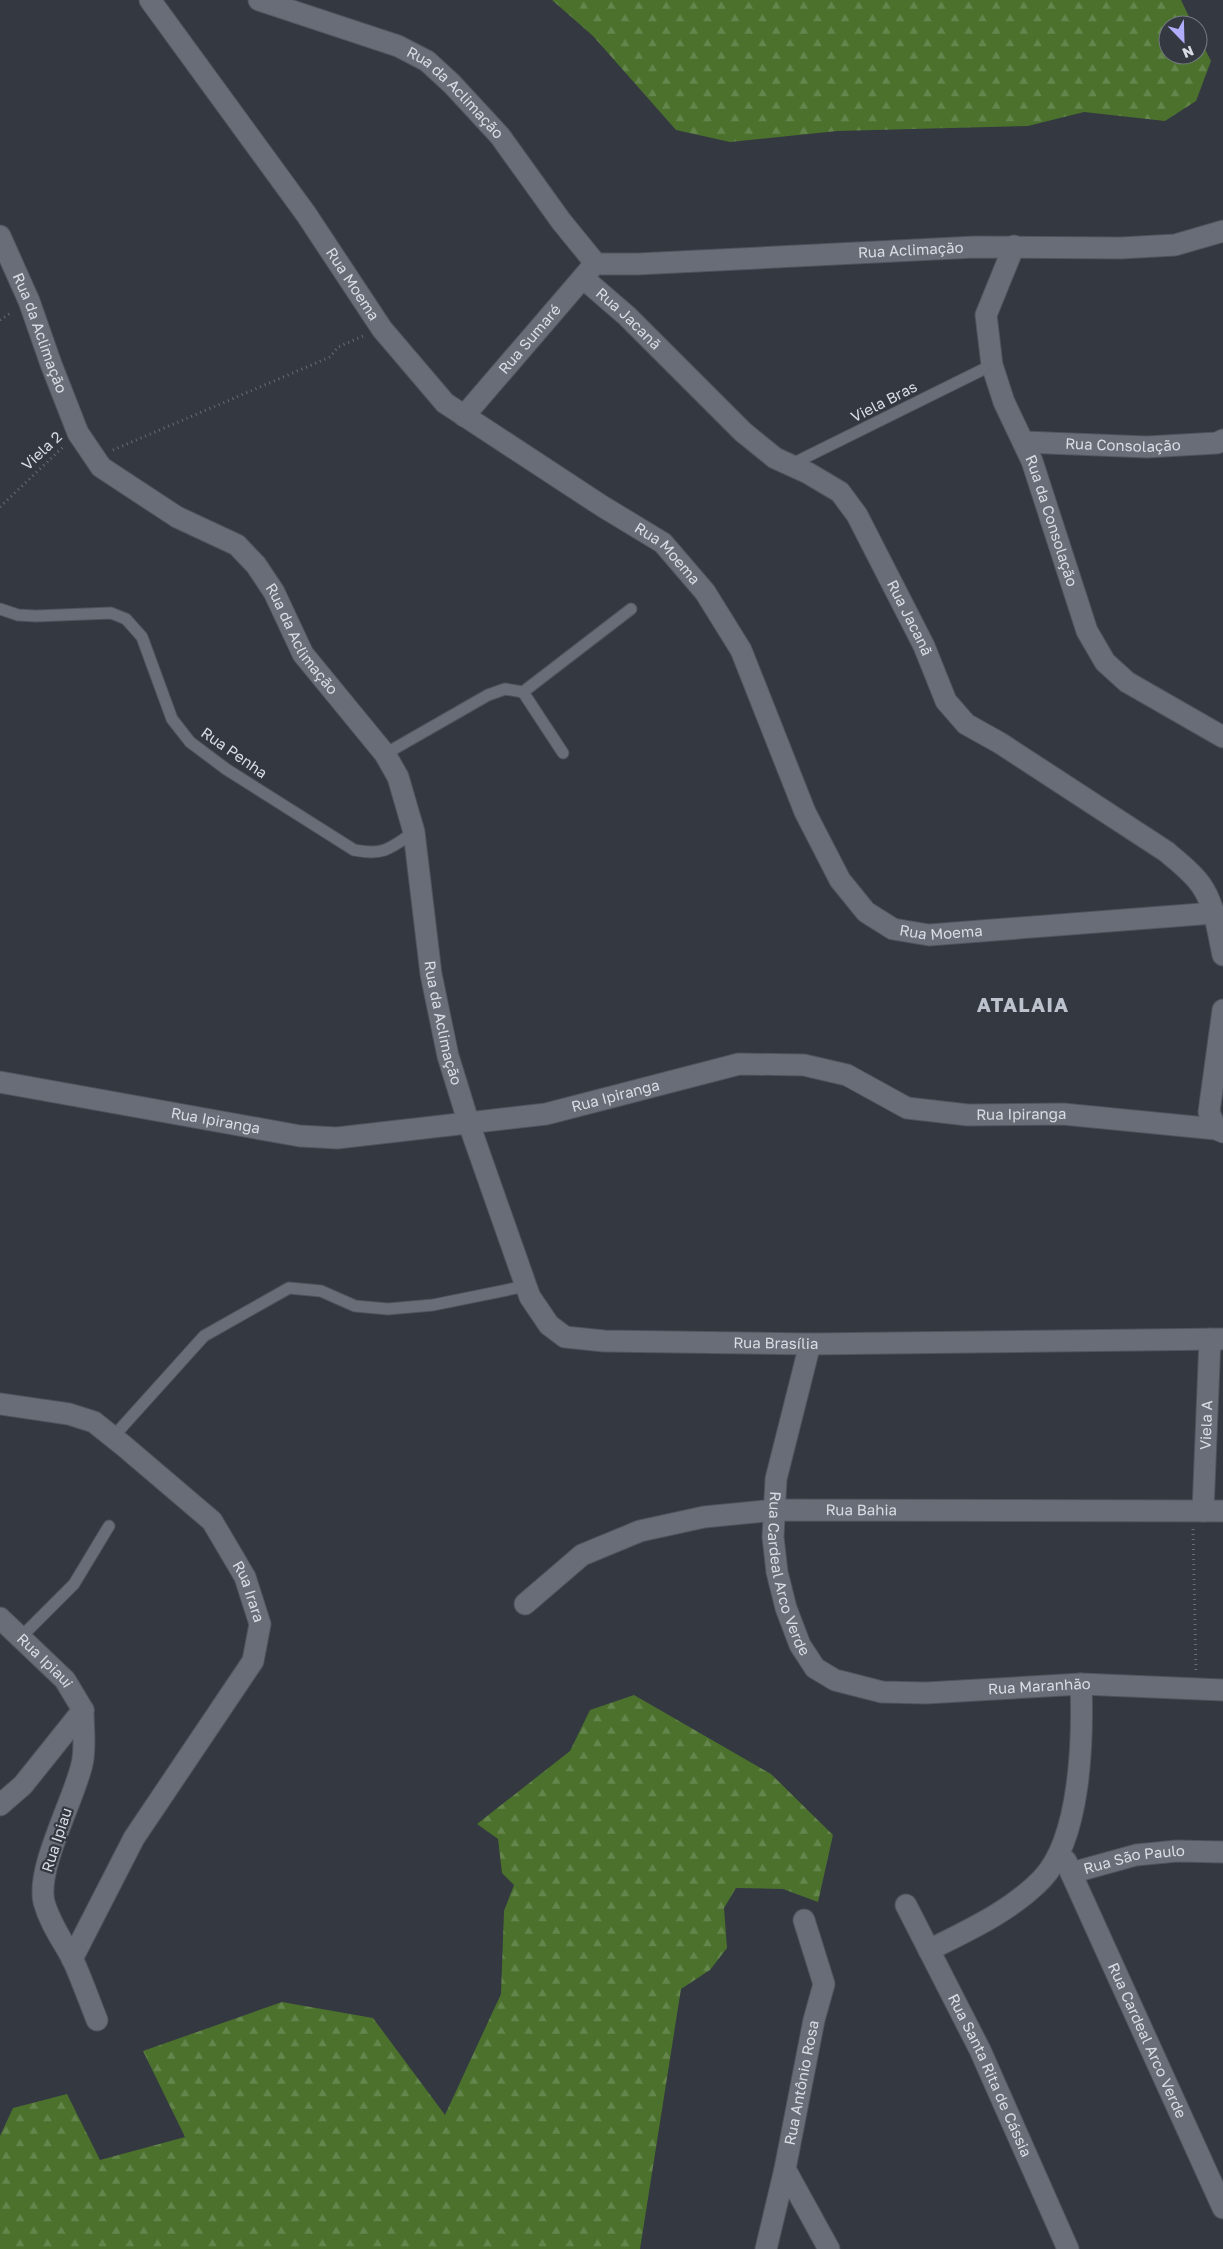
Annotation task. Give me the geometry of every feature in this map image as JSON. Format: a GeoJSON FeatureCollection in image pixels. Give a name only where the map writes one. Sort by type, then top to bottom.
{"type":"FeatureCollection","features":[{"type":"Feature","properties":{"kind":"street","name":"Rua Moema"},"geometry":{"type":"LineString","coordinates":[[150,0],[306,214],[382,328],[445,404],[663,544],[705,592],[741,650],[805,812],[840,880],[866,912],[893,929],[929,935],[1214,913]]}},
{"type":"Feature","properties":{"kind":"street","name":"Rua da Aclimação"},"geometry":{"type":"LineString","coordinates":[[259,0],[398,46],[427,61],[452,84],[500,136],[561,221],[590,271]]}},
{"type":"Feature","properties":{"kind":"street","name":"Rua Aclimação"},"geometry":{"type":"LineString","coordinates":[[590,271],[638,264],[1014,246],[1121,248],[1175,245],[1223,232]]}},
{"type":"Feature","properties":{"kind":"street","name":"Rua da Aclimação"},"geometry":{"type":"LineString","coordinates":[[0,236],[29,301],[78,433],[101,467],[133,490],[177,517],[237,545],[256,564],[274,592],[303,654],[385,754],[398,777],[414,832],[431,974],[448,1056],[469,1124]]}},
{"type":"Feature","properties":{"kind":"street","name":"Rua da Consolação"},"geometry":{"type":"LineString","coordinates":[[1014,246],[986,315],[992,364],[1004,402],[1032,461],[1086,632],[1105,662],[1127,682],[1223,737]]}},
{"type":"Feature","properties":{"kind":"street","name":"Rua Sumaré"},"geometry":{"type":"LineString","coordinates":[[464,416],[590,271]]}},
{"type":"Feature","properties":{"kind":"street","name":"Rua Jacanã"},"geometry":{"type":"LineString","coordinates":[[590,271],[627,316],[743,432],[775,458],[808,473],[840,492],[857,515],[924,646],[946,701],[966,724],[1167,852],[1201,885],[1214,913],[1223,955]]}},
{"type":"Feature","properties":{"kind":"street","name":"Rua Consolação"},"geometry":{"type":"LineString","coordinates":[[1022,442],[1147,447],[1221,446]]}},
{"type":"Feature","properties":{"kind":"street"},"geometry":{"type":"LineString","coordinates":[[1219,1130],[1209,1112],[1209,1104],[1223,1010]]}},
{"type":"Feature","properties":{"kind":"street","name":"Rua Ipiranga"},"geometry":{"type":"LineString","coordinates":[[0,1082],[300,1136],[337,1138],[546,1114],[739,1064],[804,1065],[847,1075],[907,1108],[968,1115],[1063,1114],[1219,1130]]}},
{"type":"Feature","properties":{"kind":"street","name":"Rua Brasília"},"geometry":{"type":"LineString","coordinates":[[469,1124],[530,1297],[549,1325],[565,1337],[604,1341],[810,1344],[1216,1339]]}},
{"type":"Feature","properties":{"kind":"street","name":"Viela A"},"geometry":{"type":"LineString","coordinates":[[1206,1511],[1216,1339]]}},
{"type":"Feature","properties":{"kind":"street","name":"Rua Cardeal Arco Verde"},"geometry":{"type":"LineString","coordinates":[[810,1344],[776,1479],[773,1537],[777,1572],[786,1608],[800,1645],[815,1668],[835,1680],[856,1686]]}},
{"type":"Feature","properties":{"kind":"street","name":"Rua Irara"},"geometry":{"type":"LineString","coordinates":[[0,1404],[69,1414],[94,1422],[113,1437],[212,1521],[245,1577],[260,1624],[253,1661],[134,1838],[72,1959]]}},
{"type":"Feature","properties":{"kind":"street","name":"Rua Bahia"},"geometry":{"type":"LineString","coordinates":[[525,1604],[582,1554],[640,1531],[704,1517],[775,1510],[1206,1511]]}},
{"type":"Feature","properties":{"kind":"street","name":"Rua Ipiaui"},"geometry":{"type":"LineString","coordinates":[[0,1618],[64,1680],[83,1710]]}},
{"type":"Feature","properties":{"kind":"street"},"geometry":{"type":"LineString","coordinates":[[929,1950],[994,1916],[1024,1895],[1044,1877],[1062,1850],[1070,1827],[1079,1763],[1082,1721],[1081,1684]]}},
{"type":"Feature","properties":{"kind":"street","name":"Rua Maranhão"},"geometry":{"type":"LineString","coordinates":[[856,1686],[882,1692],[926,1693],[1081,1684],[1223,1690]]}},
{"type":"Feature","properties":{"kind":"street"},"geometry":{"type":"LineString","coordinates":[[0,1805],[23,1785],[83,1710]]}},
{"type":"Feature","properties":{"kind":"street","name":"Rua Ipiau"},"geometry":{"type":"LineString","coordinates":[[83,1710],[83,1762],[68,1808],[55,1839],[45,1877],[44,1901],[52,1924],[72,1959],[97,2020]]}},
{"type":"Feature","properties":{"kind":"street","name":"Rua São Paulo"},"geometry":{"type":"LineString","coordinates":[[1062,1850],[1071,1873],[1136,1854],[1177,1851],[1223,1852]]}},
{"type":"Feature","properties":{"kind":"street","name":"Rua Cardeal Arco Verde"},"geometry":{"type":"LineString","coordinates":[[1071,1873],[1223,2208]]}},
{"type":"Feature","properties":{"kind":"street","name":"Rua Santa Rita de Cássia"},"geometry":{"type":"LineString","coordinates":[[906,1905],[980,2050],[1068,2249]]}},
{"type":"Feature","properties":{"kind":"street","name":"Rua Antônio Rosa"},"geometry":{"type":"LineString","coordinates":[[766,2249],[786,2169],[814,2020],[824,1984],[804,1920]]}},
{"type":"Feature","properties":{"kind":"street"},"geometry":{"type":"LineString","coordinates":[[786,2169],[829,2249]]}},
{"type":"Feature","properties":{"kind":"lane","name":"Viela Bras"},"geometry":{"type":"LineString","coordinates":[[790,465],[992,364]]}},
{"type":"Feature","properties":{"kind":"lane","name":"Rua Penha"},"geometry":{"type":"LineString","coordinates":[[0,609],[18,615],[36,616],[111,613],[126,619],[142,637],[172,719],[190,742],[226,769],[354,850],[372,853],[389,849],[414,832]]}},
{"type":"Feature","properties":{"kind":"lane"},"geometry":{"type":"LineString","coordinates":[[385,754],[488,695],[505,689],[523,692],[631,609]]}},
{"type":"Feature","properties":{"kind":"lane"},"geometry":{"type":"LineString","coordinates":[[523,692],[563,753]]}},
{"type":"Feature","properties":{"kind":"lane"},"geometry":{"type":"LineString","coordinates":[[113,1437],[204,1336],[289,1288],[321,1291],[355,1306],[388,1309],[440,1304],[526,1286]]}},
{"type":"Feature","properties":{"kind":"lane"},"geometry":{"type":"LineString","coordinates":[[20,1638],[74,1584],[109,1526]]}},
{"type":"Feature","properties":{"kind":"path"},"geometry":{"type":"LineString","coordinates":[[95,458],[330,357],[338,347],[382,328]]}},
{"type":"Feature","properties":{"kind":"path","name":"Viela 2"},"geometry":{"type":"LineString","coordinates":[[0,507],[78,433]]}},
{"type":"Feature","properties":{"kind":"path"},"geometry":{"type":"LineString","coordinates":[[1197,1690],[1206,1511]]}},
{"type":"Feature","properties":{"kind":"green space"},"geometry":{"type":"Polygon","coordinates":[[[552,0],[1181,0],[1188,15],[1158,15],[1158,65],[1208,65],[1208,55],[1211,61],[1196,101],[1165,121],[1084,112],[1028,126],[837,131],[730,142],[676,130],[593,36],[552,0]]]}},
{"type":"Feature","properties":{"kind":"green space"},"geometry":{"type":"Polygon","coordinates":[[[634,1695],[771,1774],[833,1835],[818,1902],[783,1889],[736,1888],[724,1908],[727,1948],[710,1970],[681,1989],[640,2249],[0,2249],[0,2136],[13,2108],[67,2094],[100,2160],[185,2137],[143,2051],[282,2002],[373,2018],[445,2115],[501,1994],[504,1911],[514,1885],[502,1873],[498,1839],[477,1824],[570,1751],[590,1710],[634,1695]]]}},
{"type":"Feature","properties":{"kind":"district","name":"ATALAIA"},"geometry":{"type":"Point","coordinates":[1023,1005]}}]}
